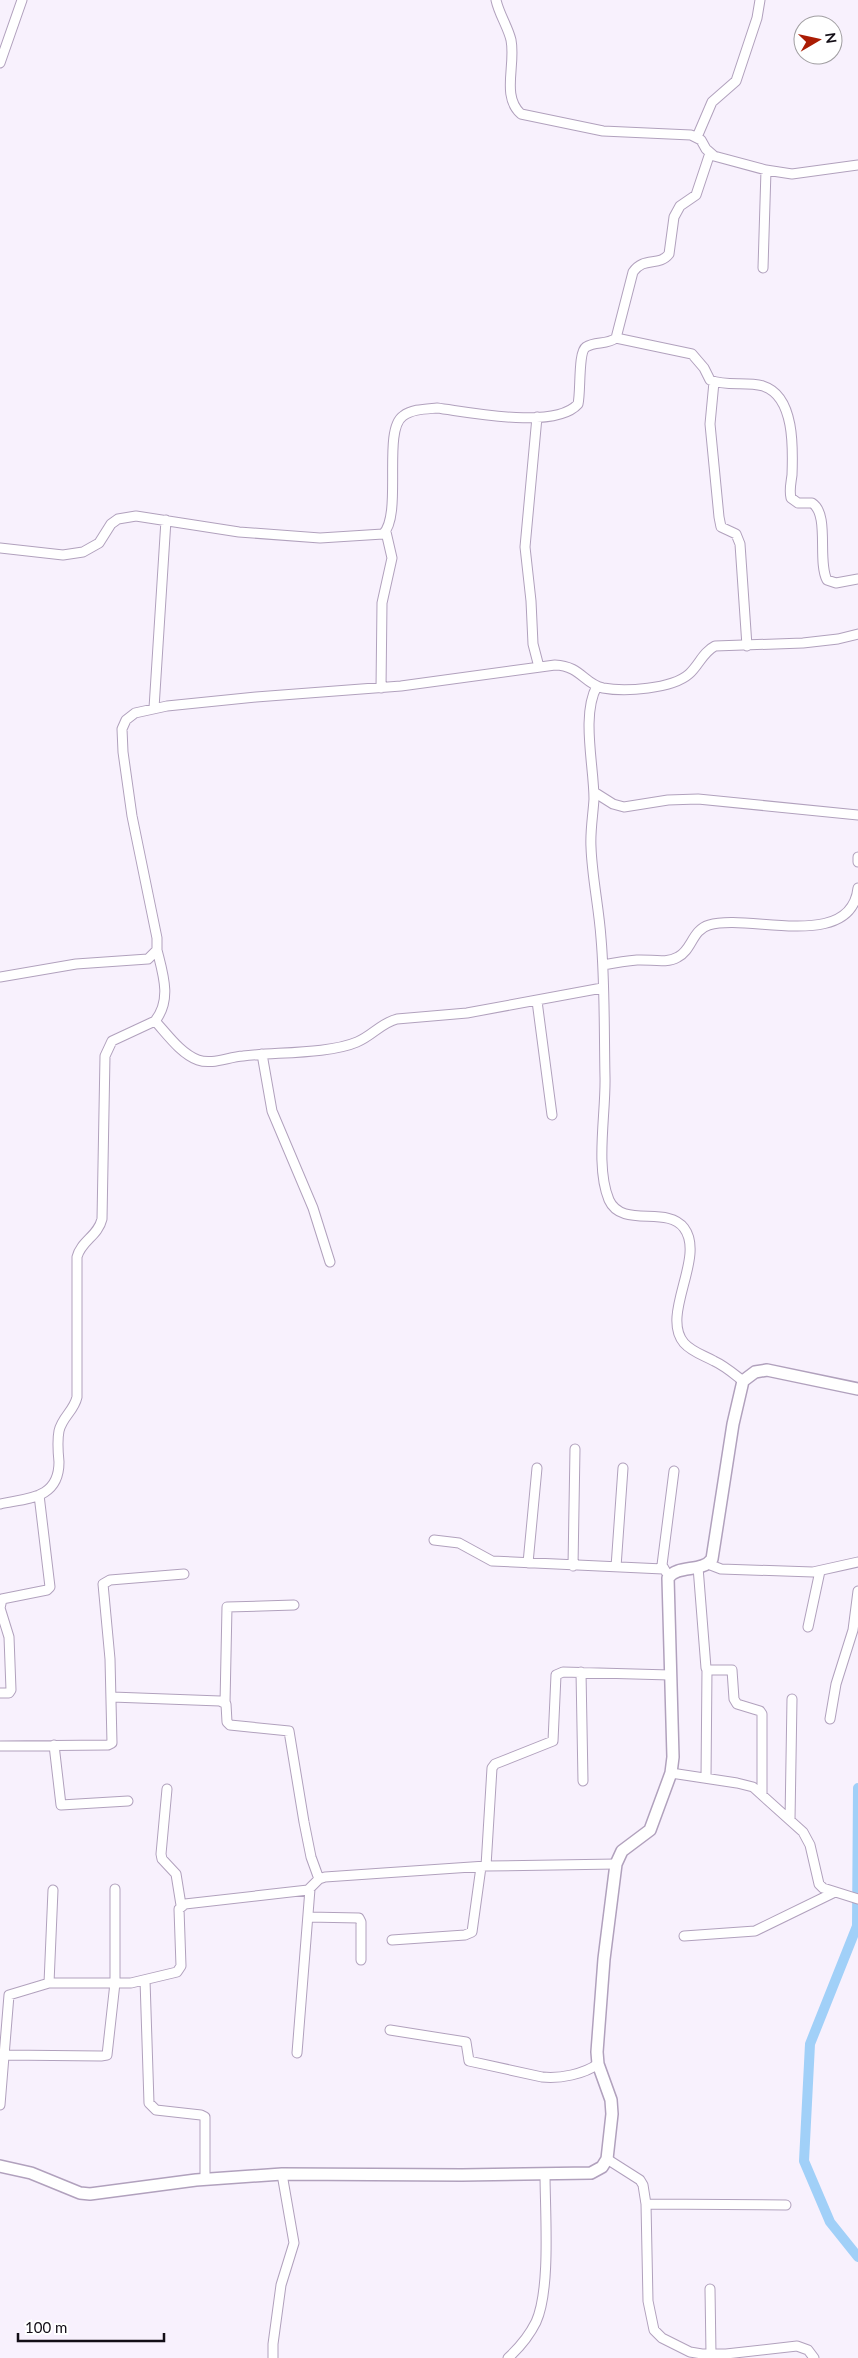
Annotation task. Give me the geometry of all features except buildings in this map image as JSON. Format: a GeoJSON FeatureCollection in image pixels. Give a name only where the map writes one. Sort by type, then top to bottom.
{"type":"FeatureCollection","features":[{"type":"Feature","properties":{"kind":"street"},"geometry":{"type":"LineString","coordinates":[[1,58],[22,0]]}},
{"type":"Feature","properties":{"kind":"street"},"geometry":{"type":"LineString","coordinates":[[496,0],[511,39],[513,56],[510,98],[514,108],[521,114],[534,119],[603,131],[691,135],[697,137],[710,153],[726,160],[792,174],[858,165]]}},
{"type":"Feature","properties":{"kind":"street"},"geometry":{"type":"LineString","coordinates":[[697,137],[712,102],[736,81],[760,0]]}},
{"type":"Feature","properties":{"kind":"street"},"geometry":{"type":"LineString","coordinates":[[616,338],[633,272],[643,262],[662,260],[669,254],[674,217],[680,206],[696,195],[710,153]]}},
{"type":"Feature","properties":{"kind":"street"},"geometry":{"type":"LineString","coordinates":[[763,268],[766,170]]}},
{"type":"Feature","properties":{"kind":"street"},"geometry":{"type":"LineString","coordinates":[[381,688],[382,603],[392,558],[386,532],[390,519],[395,433],[400,418],[404,415],[437,408],[483,414],[537,417],[557,415],[574,408],[578,404],[580,396],[580,362],[584,349],[588,346],[609,342],[616,338],[692,354],[704,368],[710,380],[714,382],[763,386],[771,390],[785,404],[788,413],[792,461],[791,498],[798,503],[812,503],[819,511],[824,568],[827,580],[836,583],[858,579]]}},
{"type":"Feature","properties":{"kind":"street"},"geometry":{"type":"LineString","coordinates":[[714,382],[710,424],[719,517],[721,527],[736,534],[740,544],[747,646]]}},
{"type":"Feature","properties":{"kind":"street"},"geometry":{"type":"LineString","coordinates":[[537,417],[525,526],[525,547],[533,644],[539,667]]}},
{"type":"Feature","properties":{"kind":"street"},"geometry":{"type":"LineString","coordinates":[[0,548],[50,554],[83,552],[99,543],[111,524],[118,519],[136,516],[239,532],[320,538],[379,536],[386,532]]}},
{"type":"Feature","properties":{"kind":"street"},"geometry":{"type":"LineString","coordinates":[[154,708],[166,520]]}},
{"type":"Feature","properties":{"kind":"street"},"geometry":{"type":"LineString","coordinates":[[0,1504],[48,1492],[56,1483],[59,1464],[58,1433],[61,1423],[75,1406],[77,1397],[75,1268],[79,1249],[96,1232],[102,1219],[105,1056],[108,1047],[118,1036],[155,1021],[164,1007],[166,994],[157,950],[157,938],[132,816],[122,729],[126,720],[135,713],[154,708],[296,693],[381,688],[555,665],[572,668],[597,686],[603,688],[660,687],[678,681],[688,675],[702,660],[708,649],[715,646],[803,643],[838,640],[858,634]]}},
{"type":"Feature","properties":{"kind":"street"},"geometry":{"type":"LineString","coordinates":[[597,686],[592,694],[590,712],[594,792],[591,845],[603,965],[602,988],[606,1102],[603,1156],[604,1177],[610,1201],[619,1211],[626,1214],[672,1220],[684,1228],[687,1233],[689,1253],[688,1274],[676,1315],[680,1338],[690,1349],[724,1366],[744,1381]]}},
{"type":"Feature","properties":{"kind":"street"},"geometry":{"type":"LineString","coordinates":[[594,792],[613,804],[624,807],[668,800],[698,798],[858,816]]}},
{"type":"Feature","properties":{"kind":"street"},"geometry":{"type":"LineString","coordinates":[[858,857],[858,862]]}},
{"type":"Feature","properties":{"kind":"street"},"geometry":{"type":"LineString","coordinates":[[603,965],[637,960],[666,961],[677,958],[683,955],[701,928],[710,924],[733,922],[814,926],[829,922],[852,909],[857,897],[858,888]]}},
{"type":"Feature","properties":{"kind":"street"},"geometry":{"type":"LineString","coordinates":[[0,977],[76,964],[143,960],[148,959],[157,950]]}},
{"type":"Feature","properties":{"kind":"street"},"geometry":{"type":"LineString","coordinates":[[155,1021],[188,1055],[197,1060],[216,1061],[262,1054],[327,1049],[356,1043],[367,1038],[389,1021],[396,1019],[466,1013],[602,988]]}},
{"type":"Feature","properties":{"kind":"street"},"geometry":{"type":"LineString","coordinates":[[537,1001],[552,1115]]}},
{"type":"Feature","properties":{"kind":"street"},"geometry":{"type":"LineString","coordinates":[[262,1054],[272,1111],[313,1208],[330,1262]]}},
{"type":"Feature","properties":{"kind":"street"},"geometry":{"type":"LineString","coordinates":[[434,1540],[459,1543],[492,1561],[616,1567],[666,1572],[703,1565],[712,1559],[733,1424],[744,1381],[755,1372],[767,1370],[858,1389]]}},
{"type":"Feature","properties":{"kind":"street"},"geometry":{"type":"LineString","coordinates":[[573,1566],[575,1449]]}},
{"type":"Feature","properties":{"kind":"street"},"geometry":{"type":"LineString","coordinates":[[528,1563],[537,1468]]}},
{"type":"Feature","properties":{"kind":"street"},"geometry":{"type":"LineString","coordinates":[[616,1567],[623,1468]]}},
{"type":"Feature","properties":{"kind":"street"},"geometry":{"type":"LineString","coordinates":[[0,2166],[31,2173],[80,2193],[90,2194],[206,2179],[282,2174],[591,2173],[602,2167],[607,2159],[612,2107],[598,2064],[597,2052],[604,1959],[616,1864],[622,1851],[650,1830],[671,1773],[673,1757],[666,1572],[674,1471]]}},
{"type":"Feature","properties":{"kind":"street"},"geometry":{"type":"LineString","coordinates":[[0,1693],[9,1693],[11,1690],[9,1637],[1,1612],[2,1599],[47,1590],[50,1587],[39,1495]]}},
{"type":"Feature","properties":{"kind":"street"},"geometry":{"type":"LineString","coordinates":[[703,1565],[721,1569],[820,1571],[858,1562]]}},
{"type":"Feature","properties":{"kind":"street"},"geometry":{"type":"LineString","coordinates":[[703,1565],[707,1669],[706,1778]]}},
{"type":"Feature","properties":{"kind":"street"},"geometry":{"type":"LineString","coordinates":[[808,1627],[820,1571]]}},
{"type":"Feature","properties":{"kind":"street"},"geometry":{"type":"LineString","coordinates":[[0,1746],[110,1744],[113,1740],[112,1697],[103,1584],[110,1580],[184,1574]]}},
{"type":"Feature","properties":{"kind":"street"},"geometry":{"type":"LineString","coordinates":[[830,1719],[836,1684],[853,1630],[858,1591]]}},
{"type":"Feature","properties":{"kind":"street"},"geometry":{"type":"LineString","coordinates":[[294,1605],[227,1607],[225,1703],[227,1722],[230,1725],[287,1730],[291,1734],[304,1822],[311,1857],[319,1879]]}},
{"type":"Feature","properties":{"kind":"street"},"geometry":{"type":"LineString","coordinates":[[707,1669],[732,1670],[736,1704],[760,1711],[762,1714],[762,1795]]}},
{"type":"Feature","properties":{"kind":"street"},"geometry":{"type":"LineString","coordinates":[[392,1940],[465,1935],[472,1932],[484,1866],[492,1768],[495,1764],[554,1742],[556,1675],[563,1672],[581,1672],[670,1675]]}},
{"type":"Feature","properties":{"kind":"street"},"geometry":{"type":"LineString","coordinates":[[581,1672],[583,1782]]}},
{"type":"Feature","properties":{"kind":"street"},"geometry":{"type":"LineString","coordinates":[[112,1697],[220,1701],[225,1703]]}},
{"type":"Feature","properties":{"kind":"street"},"geometry":{"type":"LineString","coordinates":[[790,1820],[792,1699]]}},
{"type":"Feature","properties":{"kind":"street"},"geometry":{"type":"LineString","coordinates":[[54,1745],[61,1805],[128,1801]]}},
{"type":"Feature","properties":{"kind":"street"},"geometry":{"type":"LineString","coordinates":[[671,1773],[747,1785],[762,1795],[803,1832],[808,1840],[819,1884],[834,1892],[858,1899]]}},
{"type":"Feature","properties":{"kind":"street"},"geometry":{"type":"LineString","coordinates":[[0,2105],[4,2055],[5,1995],[49,1983],[115,1983],[145,1980],[177,1972],[181,1967],[179,1909],[181,1905],[176,1874],[162,1859],[161,1854],[167,1789]]}},
{"type":"Feature","properties":{"kind":"street"},"geometry":{"type":"LineString","coordinates":[[181,1905],[310,1888],[319,1879],[484,1866],[616,1864]]}},
{"type":"Feature","properties":{"kind":"street"},"geometry":{"type":"LineString","coordinates":[[297,2054],[310,1888]]}},
{"type":"Feature","properties":{"kind":"street"},"geometry":{"type":"LineString","coordinates":[[4,2055],[107,2055],[115,1983],[115,1889]]}},
{"type":"Feature","properties":{"kind":"street"},"geometry":{"type":"LineString","coordinates":[[49,1983],[52,1890]]}},
{"type":"Feature","properties":{"kind":"street"},"geometry":{"type":"LineString","coordinates":[[684,1936],[755,1932],[834,1892]]}},
{"type":"Feature","properties":{"kind":"street"},"geometry":{"type":"LineString","coordinates":[[308,1918],[359,1918],[361,1960]]}},
{"type":"Feature","properties":{"kind":"street"},"geometry":{"type":"LineString","coordinates":[[145,1980],[149,2103],[156,2110],[205,2117],[206,2179]]}},
{"type":"Feature","properties":{"kind":"street"},"geometry":{"type":"LineString","coordinates":[[390,2030],[466,2042],[469,2061],[542,2077],[588,2071],[598,2064]]}},
{"type":"Feature","properties":{"kind":"street"},"geometry":{"type":"LineString","coordinates":[[607,2159],[642,2182],[646,2204],[646,2282],[654,2330],[662,2338],[690,2352],[711,2354],[801,2346],[808,2350],[814,2358]]}},
{"type":"Feature","properties":{"kind":"street"},"geometry":{"type":"LineString","coordinates":[[273,2358],[272,2344],[281,2285],[294,2243],[282,2174]]}},
{"type":"Feature","properties":{"kind":"street"},"geometry":{"type":"LineString","coordinates":[[508,2358],[519,2348],[537,2320],[543,2294],[545,2174]]}},
{"type":"Feature","properties":{"kind":"street"},"geometry":{"type":"LineString","coordinates":[[646,2204],[786,2205]]}},
{"type":"Feature","properties":{"kind":"street"},"geometry":{"type":"LineString","coordinates":[[710,2289],[711,2354]]}},
{"type":"Feature","properties":{"kind":"waterway"},"geometry":{"type":"LineString","coordinates":[[858,1788],[857,1926],[810,2044],[804,2161],[830,2222],[858,2257]]}}]}
